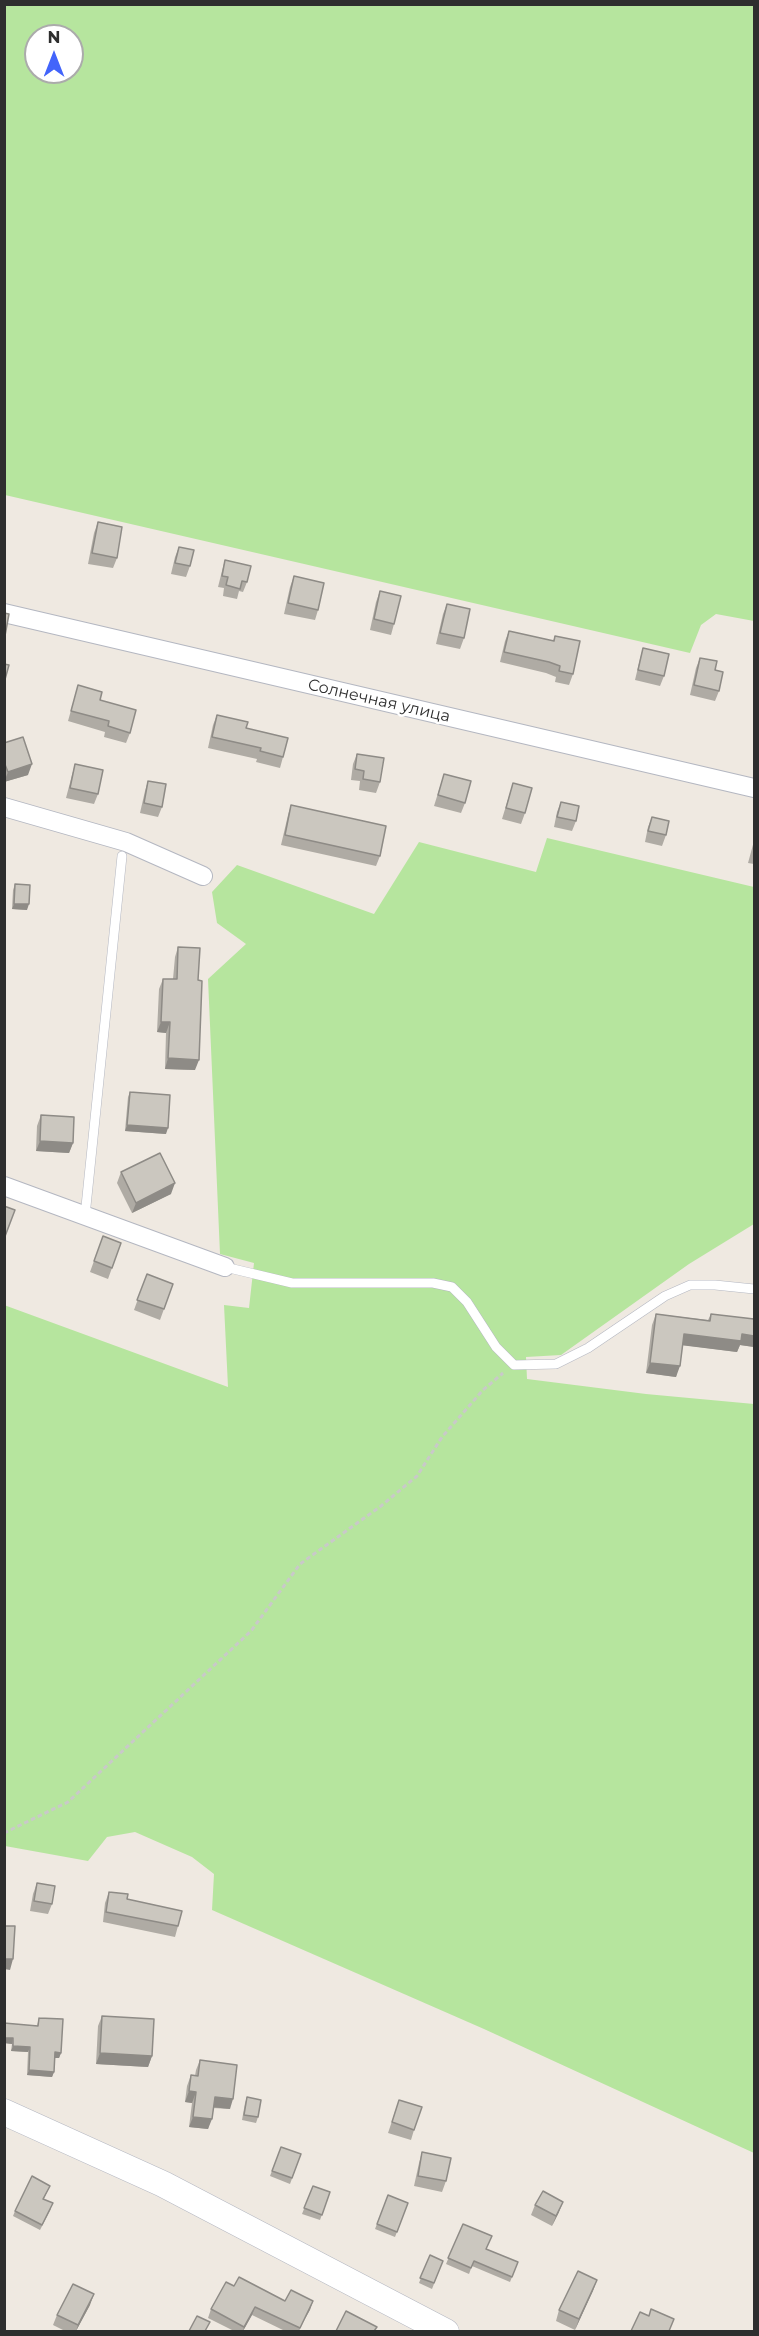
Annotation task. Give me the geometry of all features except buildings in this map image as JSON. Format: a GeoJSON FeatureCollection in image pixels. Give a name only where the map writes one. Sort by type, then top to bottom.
{"type":"FeatureCollection","features":[{"type":"Feature","properties":{"kind":"street","name":"Солнечная улица"},"geometry":{"type":"LineString","coordinates":[[4,613],[754,788]]}},
{"type":"Feature","properties":{"kind":"street"},"geometry":{"type":"LineString","coordinates":[[4,807],[126,842],[203,876]]}},
{"type":"Feature","properties":{"kind":"street"},"geometry":{"type":"LineString","coordinates":[[4,1186],[225,1267]]}},
{"type":"Feature","properties":{"kind":"street"},"geometry":{"type":"LineString","coordinates":[[4,2112],[163,2184],[446,2331]]}},
{"type":"Feature","properties":{"kind":"lane"},"geometry":{"type":"LineString","coordinates":[[86,1216],[122,856]]}},
{"type":"Feature","properties":{"kind":"lane"},"geometry":{"type":"LineString","coordinates":[[225,1267],[292,1283],[433,1283],[452,1287],[467,1302],[496,1347],[514,1365],[556,1364],[588,1348],[665,1296],[690,1285],[715,1285],[754,1290]]}},
{"type":"Feature","properties":{"kind":"path"},"geometry":{"type":"LineString","coordinates":[[4,1833],[68,1802],[251,1631],[300,1564],[381,1506],[417,1476],[442,1437],[483,1390],[514,1365]]}},
{"type":"Feature","properties":{"kind":"green space"},"geometry":{"type":"Polygon","coordinates":[[[5,4],[754,5],[754,621],[716,614],[701,625],[690,653],[5,495],[5,4]]]}},
{"type":"Feature","properties":{"kind":"green space"},"geometry":{"type":"Polygon","coordinates":[[[547,838],[754,887],[754,1224],[689,1264],[561,1355],[526,1357],[527,1379],[646,1394],[754,1404],[754,2153],[484,2029],[212,1910],[214,1874],[192,1857],[135,1832],[107,1837],[88,1861],[5,1846],[4,1305],[228,1387],[224,1305],[249,1308],[254,1263],[220,1254],[208,979],[246,944],[217,923],[212,892],[237,865],[374,914],[419,842],[536,872],[547,838]]]}}]}
